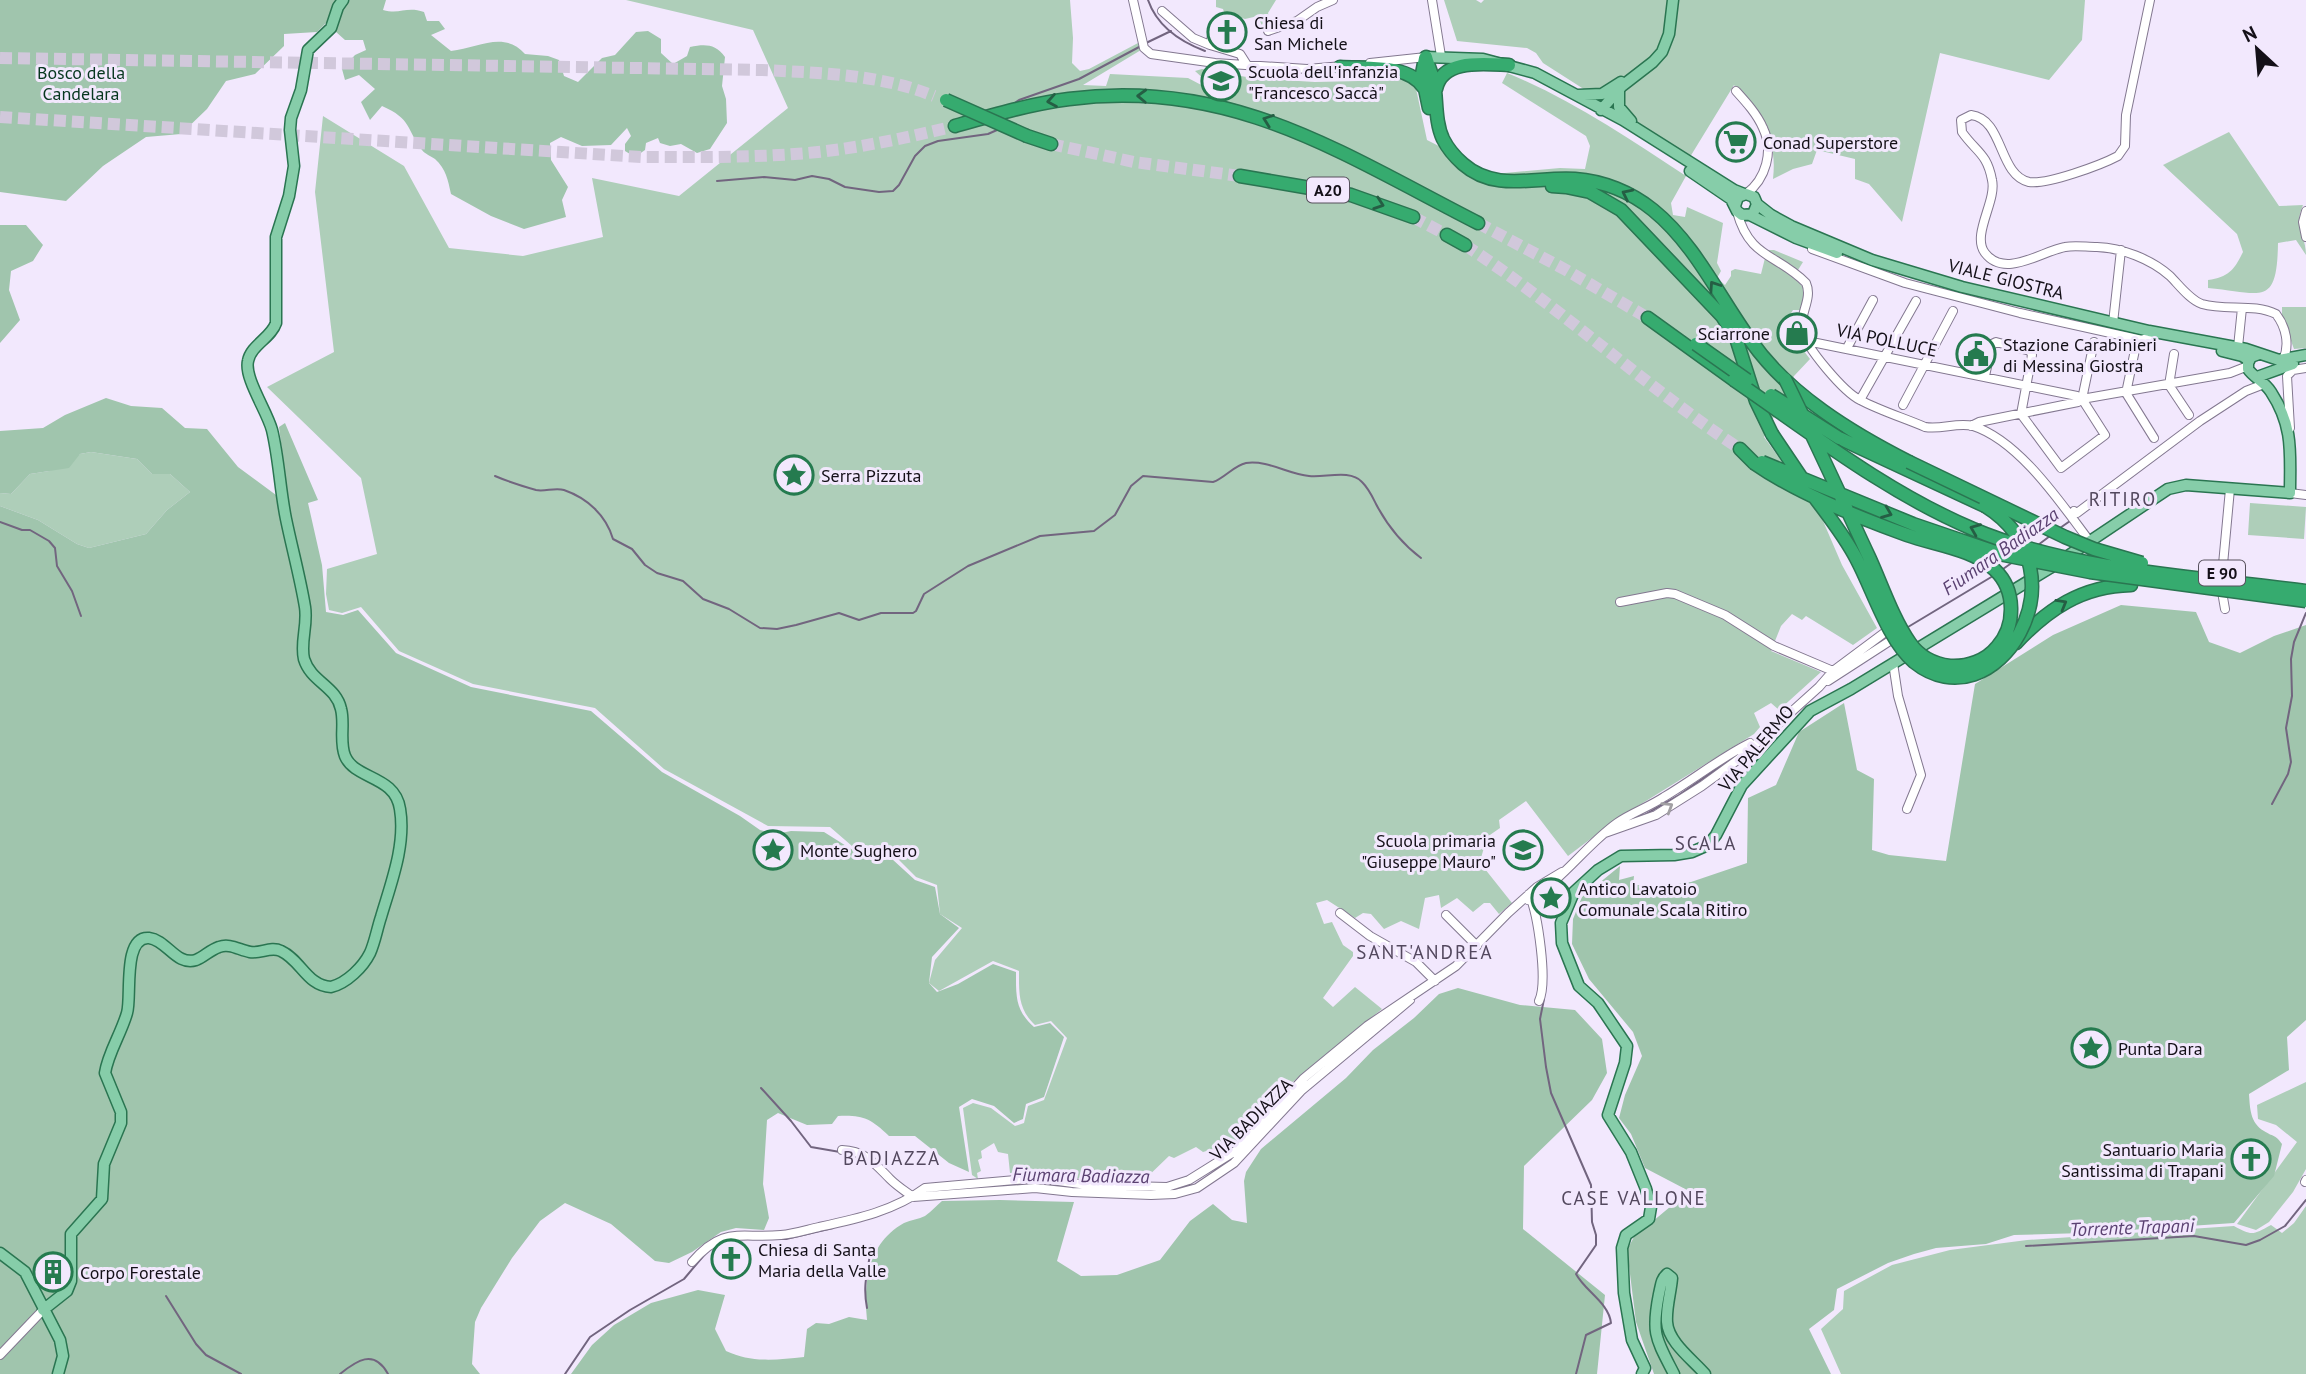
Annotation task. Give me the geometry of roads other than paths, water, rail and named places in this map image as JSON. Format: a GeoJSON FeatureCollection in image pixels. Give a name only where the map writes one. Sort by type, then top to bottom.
{"type":"FeatureCollection","features":[{"type":"Feature","properties":{"kind":"highway"},"geometry":{"type":"LineString","coordinates":[[1426,57],[1435,138],[1452,165],[1467,177],[1494,188],[1513,190],[1566,178],[1591,181],[1629,195],[1652,209],[1680,236],[1752,343],[1785,379],[1847,509],[1852,521],[1898,620],[1910,644],[1929,660],[1954,666],[1977,662],[1998,647],[2007,631],[2011,603],[2005,584],[1990,566],[1973,557],[1906,535],[1855,514],[1844,509],[1832,505],[1773,476],[1740,449]]}},
{"type":"Feature","properties":{"kind":"highway"},"geometry":{"type":"LineString","coordinates":[[1431,94],[1440,77],[1451,68],[1485,64],[1509,65]]}},
{"type":"Feature","properties":{"kind":"highway"},"geometry":{"type":"LineString","coordinates":[[1340,67],[1405,72],[1419,80],[1431,94]]}},
{"type":"Feature","properties":{"kind":"highway","name":"A20"},"geometry":{"type":"LineString","coordinates":[[955,126],[1052,101],[1108,96],[1176,98],[1249,114],[1287,127],[1478,223]]}},
{"type":"Feature","properties":{"kind":"highway"},"geometry":{"type":"LineString","coordinates":[[940,98],[1051,144]]}},
{"type":"Feature","properties":{"kind":"highway","name":"A20"},"geometry":{"type":"LineString","coordinates":[[1240,176],[1351,195],[1413,217]]}},
{"type":"Feature","properties":{"kind":"highway"},"geometry":{"type":"LineString","coordinates":[[1534,185],[1566,187],[1596,195],[1621,210],[1722,316],[1738,344],[1756,401],[1772,434],[1850,548],[1897,641],[1915,662],[1938,674],[1961,676],[1987,668],[2058,606],[2087,592],[2113,586],[2132,585],[2306,608]]}},
{"type":"Feature","properties":{"kind":"highway"},"geometry":{"type":"LineString","coordinates":[[1447,235],[1465,246]]}},
{"type":"Feature","properties":{"kind":"highway"},"geometry":{"type":"LineString","coordinates":[[1651,320],[1839,438],[1985,506],[2008,523],[2025,548],[2032,580],[2026,621],[2010,649]]}},
{"type":"Feature","properties":{"kind":"highway"},"geometry":{"type":"LineString","coordinates":[[1697,349],[1734,380],[1884,482],[1922,505],[1973,529],[2033,549],[2092,562],[2306,591]]}},
{"type":"Feature","properties":{"kind":"highway","name":"E 90"},"geometry":{"type":"LineString","coordinates":[[1785,379],[1828,413],[1881,448],[2094,549],[2138,562],[2306,583]]}},
{"type":"Feature","properties":{"kind":"highway"},"geometry":{"type":"LineString","coordinates":[[1755,461],[1913,524],[2004,555],[2090,572],[2306,601]]}},
{"type":"Feature","properties":{"kind":"main road"},"geometry":{"type":"LineString","coordinates":[[43,1310],[67,1291],[71,1281],[71,1234],[102,1199],[104,1164],[121,1123],[121,1112],[105,1073],[127,1016],[130,1003],[129,971],[138,944],[143,939],[153,939],[182,959],[190,961],[197,960],[221,946],[252,952],[276,949],[286,954],[313,981],[331,987],[351,975],[369,953],[392,881],[401,834],[400,807],[387,785],[352,765],[347,759],[342,743],[341,705],[333,692],[311,674],[305,663],[302,646],[306,612],[286,519],[272,429],[248,366],[251,353],[271,334],[276,323],[276,237],[290,192],[294,161],[290,126],[301,90],[306,54],[313,43],[331,28],[343,0]]}},
{"type":"Feature","properties":{"kind":"main road"},"geometry":{"type":"LineString","coordinates":[[1574,94],[1597,95],[1614,90],[1653,62],[1665,47],[1674,0]]}},
{"type":"Feature","properties":{"kind":"main road","name":"VIALE GIOSTRA"},"geometry":{"type":"LineString","coordinates":[[1426,57],[1468,57],[1535,73],[1623,120],[1751,198],[1771,215],[1791,226],[1892,267],[1962,288],[2113,323],[2238,347],[2263,356],[2283,360],[2306,355]]}},
{"type":"Feature","properties":{"kind":"main road"},"geometry":{"type":"LineString","coordinates":[[1601,110],[1614,90]]}},
{"type":"Feature","properties":{"kind":"main road"},"geometry":{"type":"LineString","coordinates":[[1614,90],[1619,107],[1649,137]]}},
{"type":"Feature","properties":{"kind":"main road","name":"VIALE GIOSTRA"},"geometry":{"type":"LineString","coordinates":[[1601,110],[1726,195],[1742,212],[1796,237],[1890,273],[1960,293],[2234,354],[2261,375]]}},
{"type":"Feature","properties":{"kind":"main road"},"geometry":{"type":"LineString","coordinates":[[1738,197],[1751,198],[1755,211],[1742,212],[1738,197]]}},
{"type":"Feature","properties":{"kind":"main road"},"geometry":{"type":"LineString","coordinates":[[2263,356],[2261,375],[2291,436],[2290,493]]}},
{"type":"Feature","properties":{"kind":"main road"},"geometry":{"type":"LineString","coordinates":[[2261,375],[2270,365],[2263,356]]}},
{"type":"Feature","properties":{"kind":"main road"},"geometry":{"type":"LineString","coordinates":[[2261,375],[2306,362]]}},
{"type":"Feature","properties":{"kind":"main road","name":"VIA PALERMO"},"geometry":{"type":"LineString","coordinates":[[1642,1374],[1644,1368],[1632,1340],[1625,1299],[1622,1244],[1629,1232],[1649,1219],[1651,1207],[1635,1161],[1608,1115],[1625,1063],[1627,1046],[1600,1005],[1578,984],[1560,934],[1566,907],[1574,891],[1598,870],[1621,856],[1675,855],[1708,845],[1742,785],[1803,709],[1890,665],[2091,543],[2171,487],[2186,485],[2290,493]]}},
{"type":"Feature","properties":{"kind":"main road"},"geometry":{"type":"LineString","coordinates":[[0,1253],[24,1270],[62,1348],[58,1374]]}},
{"type":"Feature","properties":{"kind":"main road"},"geometry":{"type":"LineString","coordinates":[[1674,1374],[1658,1344],[1654,1328],[1662,1281],[1667,1273],[1672,1278],[1667,1320],[1669,1332],[1705,1374]]}},
{"type":"Feature","properties":{"kind":"street","name":"VIALE GIOSTRA"},"geometry":{"type":"LineString","coordinates":[[1133,0],[1142,44],[1148,53],[1156,56],[1307,69],[1426,57]]}},
{"type":"Feature","properties":{"kind":"street"},"geometry":{"type":"LineString","coordinates":[[1268,31],[1297,21],[1333,0]]}},
{"type":"Feature","properties":{"kind":"street"},"geometry":{"type":"LineString","coordinates":[[1432,0],[1441,56]]}},
{"type":"Feature","properties":{"kind":"street"},"geometry":{"type":"LineString","coordinates":[[2150,0],[2126,115],[2124,146],[2118,156],[2071,174],[2032,182],[2015,173],[1992,131],[1980,118],[1968,115],[1961,120],[1964,135],[1984,156],[1993,184],[1981,237],[1982,248],[1998,262],[2011,263],[2033,260],[2065,247],[2105,247],[2121,250],[2159,267],[2200,303],[2269,311],[2278,316],[2287,341],[2287,352],[2283,360]]}},
{"type":"Feature","properties":{"kind":"street"},"geometry":{"type":"LineString","coordinates":[[1162,11],[1193,38],[1211,41],[1240,54],[1247,65]]}},
{"type":"Feature","properties":{"kind":"street"},"geometry":{"type":"LineString","coordinates":[[1736,91],[1765,133],[1766,165],[1751,198]]}},
{"type":"Feature","properties":{"kind":"street"},"geometry":{"type":"LineString","coordinates":[[2306,211],[2303,222],[2306,237]]}},
{"type":"Feature","properties":{"kind":"street"},"geometry":{"type":"LineString","coordinates":[[1742,212],[1742,229],[1753,245],[1806,283],[1809,295],[1802,327],[1807,341],[1826,367],[1860,400],[1928,428],[1971,426],[2082,399],[2230,373],[2261,375]]}},
{"type":"Feature","properties":{"kind":"street"},"geometry":{"type":"LineString","coordinates":[[2113,323],[2121,250]]}},
{"type":"Feature","properties":{"kind":"street"},"geometry":{"type":"LineString","coordinates":[[1847,348],[1873,300]]}},
{"type":"Feature","properties":{"kind":"street"},"geometry":{"type":"LineString","coordinates":[[1860,400],[1916,301]]}},
{"type":"Feature","properties":{"kind":"street"},"geometry":{"type":"LineString","coordinates":[[2238,347],[2242,308]]}},
{"type":"Feature","properties":{"kind":"street"},"geometry":{"type":"LineString","coordinates":[[1903,405],[1953,311]]}},
{"type":"Feature","properties":{"kind":"street","name":"VIA POLLUCE"},"geometry":{"type":"LineString","coordinates":[[1807,341],[1985,376],[2082,399]]}},
{"type":"Feature","properties":{"kind":"street"},"geometry":{"type":"LineString","coordinates":[[1985,376],[1992,344],[1996,342],[2028,349],[2032,355],[2021,414],[2061,468],[2105,435],[2082,399],[2094,342]]}},
{"type":"Feature","properties":{"kind":"street"},"geometry":{"type":"LineString","coordinates":[[2135,350],[2126,393],[2154,438]]}},
{"type":"Feature","properties":{"kind":"street"},"geometry":{"type":"LineString","coordinates":[[2174,354],[2169,385],[2189,415]]}},
{"type":"Feature","properties":{"kind":"street"},"geometry":{"type":"LineString","coordinates":[[2291,436],[2287,376],[2293,370],[2306,368]]}},
{"type":"Feature","properties":{"kind":"street"},"geometry":{"type":"LineString","coordinates":[[2071,512],[2077,513],[2200,421],[2246,391],[2261,375]]}},
{"type":"Feature","properties":{"kind":"street"},"geometry":{"type":"LineString","coordinates":[[1971,426],[1992,436],[2026,463],[2071,512],[2091,543]]}},
{"type":"Feature","properties":{"kind":"street"},"geometry":{"type":"LineString","coordinates":[[2225,609],[2221,586],[2230,489]]}},
{"type":"Feature","properties":{"kind":"street","name":"VIA PALERMO"},"geometry":{"type":"LineString","coordinates":[[2290,493],[2306,495]]}},
{"type":"Feature","properties":{"kind":"street"},"geometry":{"type":"LineString","coordinates":[[1620,602],[1667,593],[1675,594],[1725,615],[1774,646],[1833,671]]}},
{"type":"Feature","properties":{"kind":"street"},"geometry":{"type":"LineString","coordinates":[[1803,709],[1833,671],[1884,633],[1897,633]]}},
{"type":"Feature","properties":{"kind":"street"},"geometry":{"type":"LineString","coordinates":[[1897,633],[1910,652]]}},
{"type":"Feature","properties":{"kind":"street"},"geometry":{"type":"LineString","coordinates":[[1819,687],[1897,633]]}},
{"type":"Feature","properties":{"kind":"street"},"geometry":{"type":"LineString","coordinates":[[1890,665],[1920,775],[1907,809]]}},
{"type":"Feature","properties":{"kind":"street","name":"VIA BADIAZZA"},"geometry":{"type":"LineString","coordinates":[[692,1262],[708,1245],[726,1237],[743,1234],[783,1235],[860,1218],[913,1197],[1035,1188],[1094,1194],[1175,1194],[1202,1185],[1301,1091],[1415,995],[1456,966],[1504,916],[1562,872],[1617,823],[1665,797],[1803,709]]}},
{"type":"Feature","properties":{"kind":"street"},"geometry":{"type":"LineString","coordinates":[[1530,896],[1538,929],[1543,990],[1539,1001]]}},
{"type":"Feature","properties":{"kind":"street"},"geometry":{"type":"LineString","coordinates":[[1340,913],[1370,936],[1416,962],[1435,981]]}},
{"type":"Feature","properties":{"kind":"street"},"geometry":{"type":"LineString","coordinates":[[1446,915],[1477,946]]}},
{"type":"Feature","properties":{"kind":"street"},"geometry":{"type":"LineString","coordinates":[[842,1150],[862,1153],[913,1197]]}},
{"type":"Feature","properties":{"kind":"street"},"geometry":{"type":"LineString","coordinates":[[0,1355],[43,1310]]}},
{"type":"Feature","properties":{"kind":"waterway"},"geometry":{"type":"LineString","coordinates":[[1148,0],[1157,18],[1171,32],[1205,51]]}},
{"type":"Feature","properties":{"kind":"waterway"},"geometry":{"type":"LineString","coordinates":[[1146,43],[1171,31]]}},
{"type":"Feature","properties":{"kind":"waterway"},"geometry":{"type":"LineString","coordinates":[[1013,104],[1079,79],[1141,46]]}},
{"type":"Feature","properties":{"kind":"waterway"},"geometry":{"type":"LineString","coordinates":[[717,181],[764,177],[795,180],[812,176],[829,179],[845,187],[879,192],[893,191],[915,156],[925,146],[997,130]]}},
{"type":"Feature","properties":{"kind":"waterway"},"geometry":{"type":"LineString","coordinates":[[495,476],[536,490],[561,489],[572,493],[594,508],[606,522],[613,539],[632,549],[645,565],[657,573],[683,581],[703,599],[729,609],[760,628],[777,629],[839,613],[859,620],[881,613],[913,613],[924,594],[968,566],[1040,536],[1094,531],[1115,515],[1131,486],[1143,476],[1213,482],[1246,463],[1262,463],[1309,476],[1344,475],[1357,478],[1368,490],[1396,534],[1421,558]]}},
{"type":"Feature","properties":{"kind":"waterway","name":"Fiumara Badiazza"},"geometry":{"type":"LineString","coordinates":[[2060,528],[2070,521]]}},
{"type":"Feature","properties":{"kind":"waterway"},"geometry":{"type":"LineString","coordinates":[[0,522],[30,530],[49,541],[55,548],[57,566],[72,591],[81,616]]}},
{"type":"Feature","properties":{"kind":"waterway","name":"Fiumara Badiazza"},"geometry":{"type":"LineString","coordinates":[[2038,545],[2050,536]]}},
{"type":"Feature","properties":{"kind":"waterway","name":"Fiumara Badiazza"},"geometry":{"type":"LineString","coordinates":[[2003,569],[2013,562]]}},
{"type":"Feature","properties":{"kind":"waterway","name":"Fiumara Badiazza"},"geometry":{"type":"LineString","coordinates":[[1908,627],[1993,576]]}},
{"type":"Feature","properties":{"kind":"waterway"},"geometry":{"type":"LineString","coordinates":[[2272,804],[2288,774],[2291,762],[2286,728],[2292,696],[2291,659],[2294,642],[2306,613]]}},
{"type":"Feature","properties":{"kind":"waterway","name":"Fiumara Badiazza"},"geometry":{"type":"LineString","coordinates":[[1872,648],[1887,638]]}},
{"type":"Feature","properties":{"kind":"waterway","name":"Fiumara Badiazza"},"geometry":{"type":"LineString","coordinates":[[1646,814],[1737,755]]}},
{"type":"Feature","properties":{"kind":"waterway"},"geometry":{"type":"LineString","coordinates":[[1544,999],[1540,1019],[1551,1093],[1591,1185],[1596,1245],[1576,1274],[1606,1309],[1611,1323],[1586,1335],[1576,1374]]}},
{"type":"Feature","properties":{"kind":"waterway"},"geometry":{"type":"LineString","coordinates":[[761,1088],[811,1147],[840,1152]]}},
{"type":"Feature","properties":{"kind":"waterway","name":"Fiumara Badiazza"},"geometry":{"type":"LineString","coordinates":[[1044,1185],[1073,1188]]}},
{"type":"Feature","properties":{"kind":"waterway","name":"Fiumara Badiazza"},"geometry":{"type":"LineString","coordinates":[[981,1187],[1011,1186]]}},
{"type":"Feature","properties":{"kind":"waterway","name":"Torrente Trapani"},"geometry":{"type":"LineString","coordinates":[[2026,1246],[2194,1236],[2246,1245],[2285,1226],[2306,1200]]}},
{"type":"Feature","properties":{"kind":"waterway","name":"Fiumara Badiazza"},"geometry":{"type":"LineString","coordinates":[[769,1239],[786,1239],[833,1228]]}},
{"type":"Feature","properties":{"kind":"waterway"},"geometry":{"type":"LineString","coordinates":[[867,1308],[866,1283],[871,1245]]}},
{"type":"Feature","properties":{"kind":"waterway","name":"Fiumara Badiazza"},"geometry":{"type":"LineString","coordinates":[[565,1374],[590,1337],[684,1279],[705,1254]]}},
{"type":"Feature","properties":{"kind":"waterway","name":"Fiumara Badiazza"},"geometry":{"type":"LineString","coordinates":[[166,1296],[196,1344],[206,1355],[241,1374]]}},
{"type":"Feature","properties":{"kind":"waterway","name":"Fiumara Badiazza"},"geometry":{"type":"LineString","coordinates":[[340,1374],[365,1359],[377,1361],[388,1374]]}},
{"type":"Feature","properties":{"kind":"tunnel"},"geometry":{"type":"LineString","coordinates":[[0,58],[762,70],[871,79],[934,96]]}},
{"type":"Feature","properties":{"kind":"tunnel"},"geometry":{"type":"LineString","coordinates":[[0,117],[641,157],[752,156],[818,152],[955,126]]}},
{"type":"Feature","properties":{"kind":"tunnel"},"geometry":{"type":"LineString","coordinates":[[1051,144],[1134,162],[1240,176]]}},
{"type":"Feature","properties":{"kind":"tunnel"},"geometry":{"type":"LineString","coordinates":[[1413,217],[1447,235]]}},
{"type":"Feature","properties":{"kind":"tunnel"},"geometry":{"type":"LineString","coordinates":[[1478,223],[1648,318]]}},
{"type":"Feature","properties":{"kind":"tunnel"},"geometry":{"type":"LineString","coordinates":[[1465,245],[1740,449]]}},
{"type":"Feature","properties":{"kind":"place","name":"Chiesa di San Michele"},"geometry":{"type":"Point","coordinates":[1227,32]}},
{"type":"Feature","properties":{"kind":"place","name":"Scuola dell'infanzia \"Francesco Saccà\""},"geometry":{"type":"Point","coordinates":[1221,81]}},
{"type":"Feature","properties":{"kind":"place","name":"Conad Superstore"},"geometry":{"type":"Point","coordinates":[1736,142]}},
{"type":"Feature","properties":{"kind":"place","name":"Sciarrone"},"geometry":{"type":"Point","coordinates":[1797,333]}},
{"type":"Feature","properties":{"kind":"place","name":"Stazione Carabinieri di Messina Giostra"},"geometry":{"type":"Point","coordinates":[1976,354]}},
{"type":"Feature","properties":{"kind":"place","name":"Serra Pizzuta"},"geometry":{"type":"Point","coordinates":[794,475]}},
{"type":"Feature","properties":{"kind":"place","name":"Monte Sughero"},"geometry":{"type":"Point","coordinates":[773,850]}},
{"type":"Feature","properties":{"kind":"place","name":"Scuola primaria \"Giuseppe Mauro\""},"geometry":{"type":"Point","coordinates":[1523,850]}},
{"type":"Feature","properties":{"kind":"place","name":"Antico Lavatoio Comunale Scala Ritiro"},"geometry":{"type":"Point","coordinates":[1551,898]}},
{"type":"Feature","properties":{"kind":"place","name":"Punta Dara"},"geometry":{"type":"Point","coordinates":[2091,1048]}},
{"type":"Feature","properties":{"kind":"place","name":"Santuario Maria Santissima di Trapani"},"geometry":{"type":"Point","coordinates":[2251,1159]}},
{"type":"Feature","properties":{"kind":"place","name":"Chiesa di Santa Maria della Valle"},"geometry":{"type":"Point","coordinates":[731,1259]}},
{"type":"Feature","properties":{"kind":"place","name":"Corpo Forestale"},"geometry":{"type":"Point","coordinates":[53,1272]}},
{"type":"Feature","properties":{"kind":"district","name":"RITIRO"},"geometry":{"type":"Point","coordinates":[2123,499]}},
{"type":"Feature","properties":{"kind":"district","name":"SCALA"},"geometry":{"type":"Point","coordinates":[1706,843]}},
{"type":"Feature","properties":{"kind":"district","name":"SANT'ANDREA"},"geometry":{"type":"Point","coordinates":[1425,952]}},
{"type":"Feature","properties":{"kind":"district","name":"BADIAZZA"},"geometry":{"type":"Point","coordinates":[892,1158]}},
{"type":"Feature","properties":{"kind":"district","name":"CASE VALLONE"},"geometry":{"type":"Point","coordinates":[1634,1198]}},
{"type":"Feature","properties":{"kind":"park label","name":"Bosco della Candelara"},"geometry":{"type":"Point","coordinates":[81,82]}}]}
